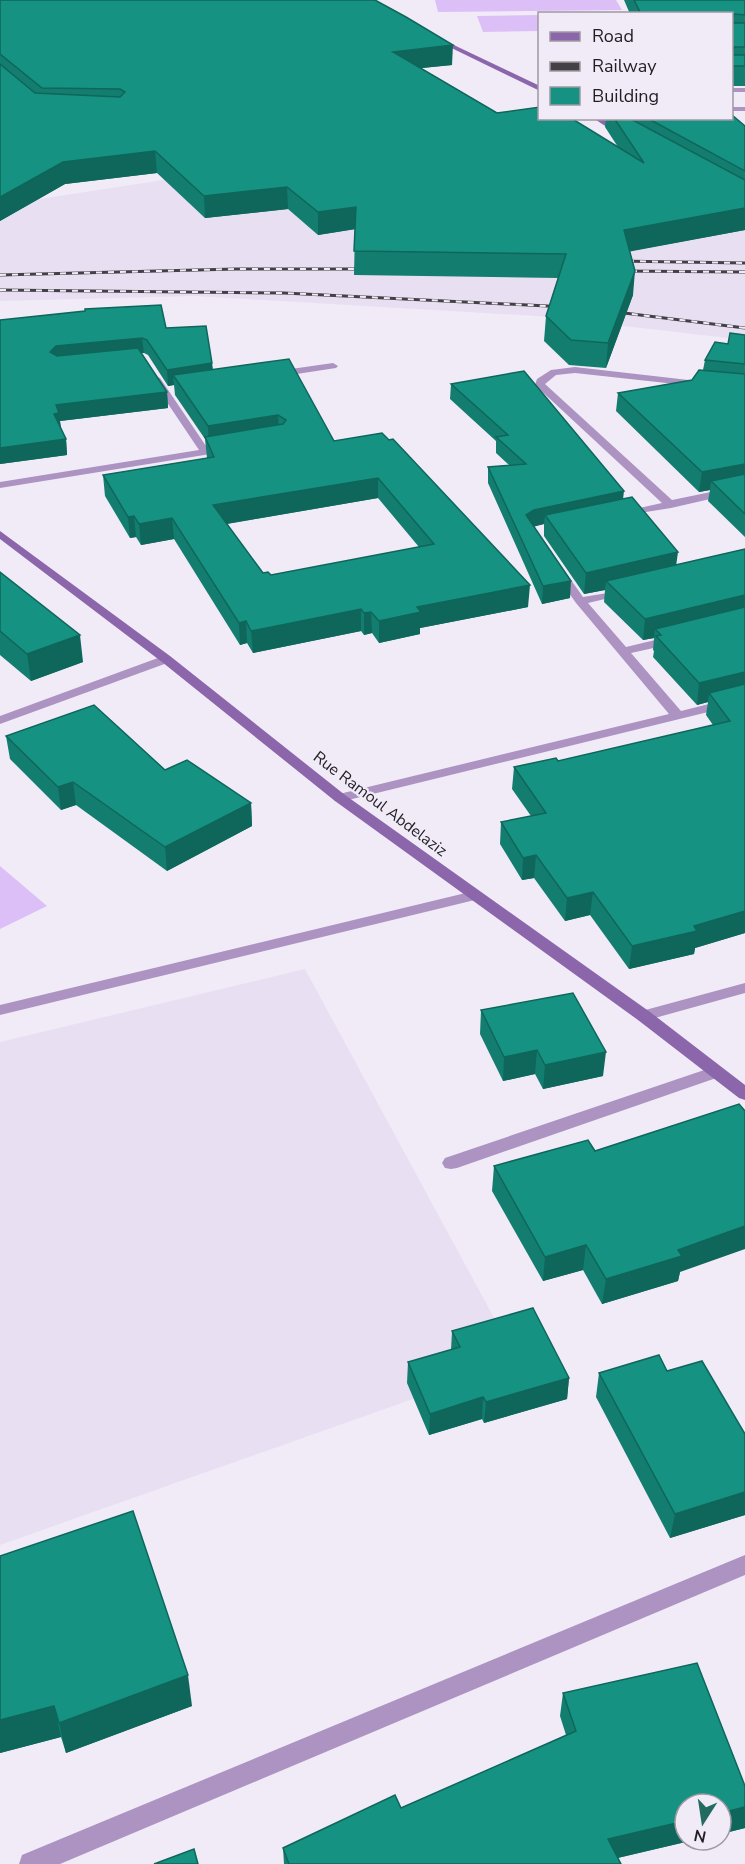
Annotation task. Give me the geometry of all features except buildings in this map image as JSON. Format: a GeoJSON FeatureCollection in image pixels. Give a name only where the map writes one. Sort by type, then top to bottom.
{"type":"FeatureCollection","features":[{"type":"Feature","properties":{"kind":"street"},"geometry":{"type":"LineString","coordinates":[[430,35],[538,88]]}},
{"type":"Feature","properties":{"kind":"street"},"geometry":{"type":"LineString","coordinates":[[600,120],[626,135]]}},
{"type":"Feature","properties":{"kind":"street"},"geometry":{"type":"LineString","coordinates":[[266,376],[333,366]]}},
{"type":"Feature","properties":{"kind":"street"},"geometry":{"type":"LineString","coordinates":[[671,505],[540,385],[540,381],[554,372],[575,370],[711,385]]}},
{"type":"Feature","properties":{"kind":"street"},"geometry":{"type":"LineString","coordinates":[[153,374],[205,452]]}},
{"type":"Feature","properties":{"kind":"street"},"geometry":{"type":"LineString","coordinates":[[164,391],[175,389]]}},
{"type":"Feature","properties":{"kind":"street"},"geometry":{"type":"LineString","coordinates":[[0,485],[236,447]]}},
{"type":"Feature","properties":{"kind":"street"},"geometry":{"type":"LineString","coordinates":[[614,516],[745,488]]}},
{"type":"Feature","properties":{"kind":"street","name":"Rue Ramoul Abdelaziz"},"geometry":{"type":"LineString","coordinates":[[0,534],[166,659],[340,798],[644,1016],[745,1094]]}},
{"type":"Feature","properties":{"kind":"street"},"geometry":{"type":"LineString","coordinates":[[553,562],[580,602],[678,716]]}},
{"type":"Feature","properties":{"kind":"street"},"geometry":{"type":"LineString","coordinates":[[580,602],[635,589]]}},
{"type":"Feature","properties":{"kind":"street"},"geometry":{"type":"LineString","coordinates":[[622,652],[689,635]]}},
{"type":"Feature","properties":{"kind":"street"},"geometry":{"type":"LineString","coordinates":[[0,720],[166,659]]}},
{"type":"Feature","properties":{"kind":"street"},"geometry":{"type":"LineString","coordinates":[[340,798],[745,699]]}},
{"type":"Feature","properties":{"kind":"street"},"geometry":{"type":"LineString","coordinates":[[0,1010],[474,896]]}},
{"type":"Feature","properties":{"kind":"street"},"geometry":{"type":"LineString","coordinates":[[644,1016],[745,988]]}},
{"type":"Feature","properties":{"kind":"street"},"geometry":{"type":"LineString","coordinates":[[451,1163],[716,1072]]}},
{"type":"Feature","properties":{"kind":"street"},"geometry":{"type":"LineString","coordinates":[[31,1864],[745,1565]]}},
{"type":"Feature","properties":{"kind":"shaded area"},"geometry":{"type":"Polygon","coordinates":[[[435,0],[616,0],[622,10],[438,12],[435,0]]]}},
{"type":"Feature","properties":{"kind":"shaded area"},"geometry":{"type":"Polygon","coordinates":[[[538,15],[538,31],[483,32],[477,16],[538,15]]]}},
{"type":"Feature","properties":{"kind":"shaded area"},"geometry":{"type":"Polygon","coordinates":[[[555,120],[573,120],[745,216],[745,340],[537,316],[194,296],[0,301],[0,205],[555,120]]]}},
{"type":"Feature","properties":{"kind":"shaded area"},"geometry":{"type":"Polygon","coordinates":[[[0,866],[47,906],[0,929],[0,866]]]}},
{"type":"Feature","properties":{"kind":"shaded area"},"geometry":{"type":"Polygon","coordinates":[[[305,969],[518,1362],[0,1545],[0,1042],[305,969]]]}},
{"type":"Feature","properties":{"kind":"railway"},"geometry":{"type":"LineString","coordinates":[[616,261],[745,263]]}},
{"type":"Feature","properties":{"kind":"railway"},"geometry":{"type":"LineString","coordinates":[[0,275],[236,269],[370,269]]}},
{"type":"Feature","properties":{"kind":"railway"},"geometry":{"type":"LineString","coordinates":[[619,271],[745,272]]}},
{"type":"Feature","properties":{"kind":"railway"},"geometry":{"type":"LineString","coordinates":[[0,290],[284,293],[567,307]]}},
{"type":"Feature","properties":{"kind":"railway"},"geometry":{"type":"LineString","coordinates":[[608,311],[745,328]]}}]}
